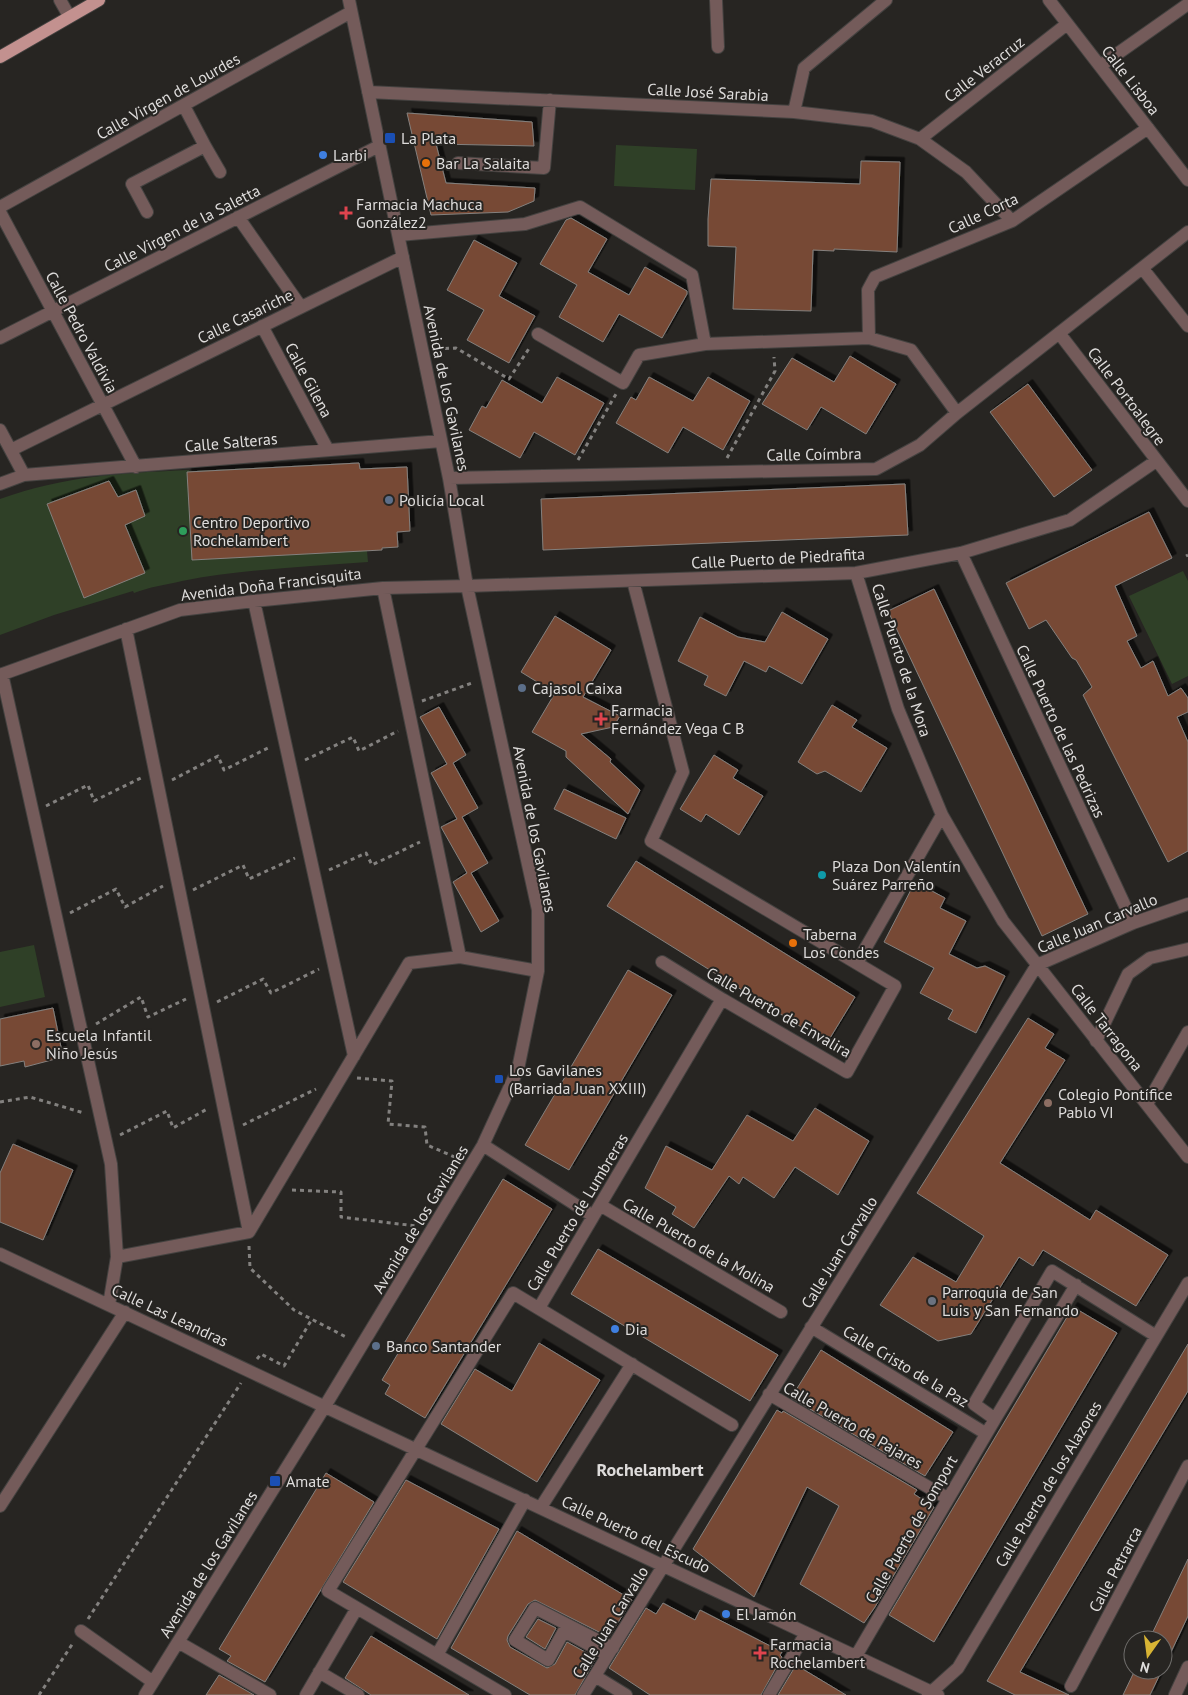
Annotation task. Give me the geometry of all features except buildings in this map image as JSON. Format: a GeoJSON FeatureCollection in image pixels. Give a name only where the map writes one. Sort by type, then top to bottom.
{"type":"FeatureCollection","features":[{"type":"Feature","properties":{"kind":"main road"},"geometry":{"type":"LineString","coordinates":[[0,57],[99,0]]}},
{"type":"Feature","properties":{"kind":"street"},"geometry":{"type":"LineString","coordinates":[[60,0],[70,16]]}},
{"type":"Feature","properties":{"kind":"street"},"geometry":{"type":"LineString","coordinates":[[716,0],[718,47]]}},
{"type":"Feature","properties":{"kind":"street"},"geometry":{"type":"LineString","coordinates":[[794,112],[804,68],[886,0]]}},
{"type":"Feature","properties":{"kind":"street","name":"Calle Lisboa"},"geometry":{"type":"LineString","coordinates":[[1049,0],[1188,180]]}},
{"type":"Feature","properties":{"kind":"street"},"geometry":{"type":"LineString","coordinates":[[1100,66],[1188,4]]}},
{"type":"Feature","properties":{"kind":"street","name":"Avenida de los Gavilanes"},"geometry":{"type":"LineString","coordinates":[[145,1695],[326,1406],[483,1145],[518,1069],[538,971],[538,910],[467,586],[449,478],[350,6]]}},
{"type":"Feature","properties":{"kind":"street","name":"Calle Virgen de Lourdes"},"geometry":{"type":"LineString","coordinates":[[0,207],[184,106],[350,6]]}},
{"type":"Feature","properties":{"kind":"street","name":"Calle Veracruz"},"geometry":{"type":"LineString","coordinates":[[920,139],[1067,24]]}},
{"type":"Feature","properties":{"kind":"street","name":"Calle José Sarabia"},"geometry":{"type":"LineString","coordinates":[[368,92],[794,112],[872,121],[920,139],[966,172],[1012,221]]}},
{"type":"Feature","properties":{"kind":"street"},"geometry":{"type":"LineString","coordinates":[[458,164],[544,168],[550,100]]}},
{"type":"Feature","properties":{"kind":"street"},"geometry":{"type":"LineString","coordinates":[[184,106],[220,172]]}},
{"type":"Feature","properties":{"kind":"street","name":"Calle Corta"},"geometry":{"type":"LineString","coordinates":[[869,338],[868,290],[875,277],[1012,221],[1148,128]]}},
{"type":"Feature","properties":{"kind":"street"},"geometry":{"type":"LineString","coordinates":[[147,212],[132,184],[205,146]]}},
{"type":"Feature","properties":{"kind":"street","name":"Calle Virgen de la Saletta"},"geometry":{"type":"LineString","coordinates":[[0,338],[379,146]]}},
{"type":"Feature","properties":{"kind":"street"},"geometry":{"type":"LineString","coordinates":[[399,235],[525,224],[580,207],[692,275],[705,344]]}},
{"type":"Feature","properties":{"kind":"street","name":"Calle Pedro Valdivia"},"geometry":{"type":"LineString","coordinates":[[0,212],[136,467]]}},
{"type":"Feature","properties":{"kind":"street"},"geometry":{"type":"LineString","coordinates":[[238,217],[301,307]]}},
{"type":"Feature","properties":{"kind":"street","name":"Calle Coímbra"},"geometry":{"type":"LineString","coordinates":[[449,478],[876,469],[920,445],[1058,333],[1143,269],[1188,232]]}},
{"type":"Feature","properties":{"kind":"street","name":"Calle Casariche"},"geometry":{"type":"LineString","coordinates":[[11,450],[403,257]]}},
{"type":"Feature","properties":{"kind":"street"},"geometry":{"type":"LineString","coordinates":[[1143,269],[1188,326]]}},
{"type":"Feature","properties":{"kind":"street","name":"Calle Gilena"},"geometry":{"type":"LineString","coordinates":[[262,326],[328,450]]}},
{"type":"Feature","properties":{"kind":"street","name":"Calle Portoalegre"},"geometry":{"type":"LineString","coordinates":[[1058,333],[1188,501]]}},
{"type":"Feature","properties":{"kind":"street"},"geometry":{"type":"LineString","coordinates":[[538,334],[623,383],[639,355],[705,344],[869,338],[911,350],[958,413]]}},
{"type":"Feature","properties":{"kind":"street"},"geometry":{"type":"LineString","coordinates":[[0,430],[24,475]]}},
{"type":"Feature","properties":{"kind":"street","name":"Calle Salteras"},"geometry":{"type":"LineString","coordinates":[[0,484],[24,475],[441,440]]}},
{"type":"Feature","properties":{"kind":"street","name":"Calle Puerto de Piedrafita"},"geometry":{"type":"LineString","coordinates":[[467,586],[856,572],[961,553],[1070,520],[1156,461]]}},
{"type":"Feature","properties":{"kind":"street","name":"Calle Puerto de las Pedrizas"},"geometry":{"type":"LineString","coordinates":[[961,553],[1133,923]]}},
{"type":"Feature","properties":{"kind":"street","name":"Calle Puerto de la Mora"},"geometry":{"type":"LineString","coordinates":[[856,572],[898,709],[942,815],[1003,921],[1037,965]]}},
{"type":"Feature","properties":{"kind":"street"},"geometry":{"type":"LineString","coordinates":[[632,580],[683,772],[651,841],[857,962],[942,815]]}},
{"type":"Feature","properties":{"kind":"street","name":"Avenida Doña Francisquita"},"geometry":{"type":"LineString","coordinates":[[1,675],[180,610],[383,588],[467,586]]}},
{"type":"Feature","properties":{"kind":"street"},"geometry":{"type":"LineString","coordinates":[[383,588],[460,957]]}},
{"type":"Feature","properties":{"kind":"street"},"geometry":{"type":"LineString","coordinates":[[254,601],[354,1056]]}},
{"type":"Feature","properties":{"kind":"street"},"geometry":{"type":"LineString","coordinates":[[126,630],[249,1232]]}},
{"type":"Feature","properties":{"kind":"street"},"geometry":{"type":"LineString","coordinates":[[1,675],[111,1164],[117,1258],[109,1305]]}},
{"type":"Feature","properties":{"kind":"street","name":"Calle Juan Carvallo"},"geometry":{"type":"LineString","coordinates":[[583,1695],[810,1327],[1037,965],[1133,923],[1188,904]]}},
{"type":"Feature","properties":{"kind":"street"},"geometry":{"type":"LineString","coordinates":[[1096,1040],[1128,974],[1150,958],[1188,949]]}},
{"type":"Feature","properties":{"kind":"street"},"geometry":{"type":"LineString","coordinates":[[117,1258],[249,1232],[409,963],[460,957],[538,971]]}},
{"type":"Feature","properties":{"kind":"street","name":"Calle Puerto de Envalira"},"geometry":{"type":"LineString","coordinates":[[662,962],[722,1000],[847,1072],[895,986],[857,962]]}},
{"type":"Feature","properties":{"kind":"street","name":"Calle Tarragona"},"geometry":{"type":"LineString","coordinates":[[1037,965],[1147,1104],[1183,1141],[1188,1157]]}},
{"type":"Feature","properties":{"kind":"street","name":"Calle Puerto de Lumbreras"},"geometry":{"type":"LineString","coordinates":[[415,1448],[513,1293],[539,1308],[722,1000]]}},
{"type":"Feature","properties":{"kind":"street"},"geometry":{"type":"LineString","coordinates":[[1147,1104],[1188,1032]]}},
{"type":"Feature","properties":{"kind":"street","name":"Calle Puerto de la Molina"},"geometry":{"type":"LineString","coordinates":[[483,1145],[597,1211],[781,1312]]}},
{"type":"Feature","properties":{"kind":"street","name":"Calle Las Leandras"},"geometry":{"type":"LineString","coordinates":[[0,1254],[326,1406]]}},
{"type":"Feature","properties":{"kind":"street"},"geometry":{"type":"LineString","coordinates":[[994,1419],[974,1404],[1052,1271],[1156,1336]]}},
{"type":"Feature","properties":{"kind":"street","name":"Calle Puerto de los Alazores"},"geometry":{"type":"LineString","coordinates":[[933,1694],[958,1668],[1188,1283]]}},
{"type":"Feature","properties":{"kind":"street","name":"Calle Puerto de Somport"},"geometry":{"type":"LineString","coordinates":[[856,1656],[985,1433],[1076,1285]]}},
{"type":"Feature","properties":{"kind":"street"},"geometry":{"type":"LineString","coordinates":[[539,1308],[732,1425]]}},
{"type":"Feature","properties":{"kind":"street"},"geometry":{"type":"LineString","coordinates":[[0,1506],[125,1312]]}},
{"type":"Feature","properties":{"kind":"street","name":"Calle Cristo de la Paz"},"geometry":{"type":"LineString","coordinates":[[810,1327],[985,1433]]}},
{"type":"Feature","properties":{"kind":"street"},"geometry":{"type":"LineString","coordinates":[[541,1508],[632,1364]]}},
{"type":"Feature","properties":{"kind":"street","name":"Calle Puerto de Pajares"},"geometry":{"type":"LineString","coordinates":[[769,1394],[947,1498]]}},
{"type":"Feature","properties":{"kind":"street","name":"Calle Puerto del Escudo"},"geometry":{"type":"LineString","coordinates":[[326,1406],[806,1632],[933,1694]]}},
{"type":"Feature","properties":{"kind":"street"},"geometry":{"type":"LineString","coordinates":[[415,1448],[328,1591],[505,1695]]}},
{"type":"Feature","properties":{"kind":"street","name":"Calle Petrarca"},"geometry":{"type":"LineString","coordinates":[[1071,1686],[1188,1466]]}},
{"type":"Feature","properties":{"kind":"street"},"geometry":{"type":"LineString","coordinates":[[437,1655],[525,1500]]}},
{"type":"Feature","properties":{"kind":"street"},"geometry":{"type":"LineString","coordinates":[[306,1695],[357,1608]]}},
{"type":"Feature","properties":{"kind":"street"},"geometry":{"type":"LineString","coordinates":[[535,1608],[610,1651],[564,1631],[548,1660],[515,1640],[535,1608]]}},
{"type":"Feature","properties":{"kind":"street"},"geometry":{"type":"LineString","coordinates":[[81,1631],[153,1682]]}},
{"type":"Feature","properties":{"kind":"street"},"geometry":{"type":"LineString","coordinates":[[769,1695],[806,1632]]}},
{"type":"Feature","properties":{"kind":"street"},"geometry":{"type":"LineString","coordinates":[[178,1642],[270,1695]]}},
{"type":"Feature","properties":{"kind":"street"},"geometry":{"type":"LineString","coordinates":[[1175,1695],[1188,1666]]}},
{"type":"Feature","properties":{"kind":"street"},"geometry":{"type":"LineString","coordinates":[[320,1672],[358,1695]]}},
{"type":"Feature","properties":{"kind":"street"},"geometry":{"type":"LineString","coordinates":[[595,1676],[626,1695]]}},
{"type":"Feature","properties":{"kind":"path"},"geometry":{"type":"LineString","coordinates":[[422,350],[456,348],[509,379],[538,334]]}},
{"type":"Feature","properties":{"kind":"path"},"geometry":{"type":"LineString","coordinates":[[719,472],[774,371],[774,342]]}},
{"type":"Feature","properties":{"kind":"path"},"geometry":{"type":"LineString","coordinates":[[570,476],[623,383]]}},
{"type":"Feature","properties":{"kind":"path"},"geometry":{"type":"LineString","coordinates":[[408,706],[487,678]]}},
{"type":"Feature","properties":{"kind":"path"},"geometry":{"type":"LineString","coordinates":[[290,767],[353,737],[359,751],[412,724]]}},
{"type":"Feature","properties":{"kind":"path"},"geometry":{"type":"LineString","coordinates":[[158,786],[218,756],[224,770],[284,740]]}},
{"type":"Feature","properties":{"kind":"path"},"geometry":{"type":"LineString","coordinates":[[33,812],[88,785],[94,801],[155,772]]}},
{"type":"Feature","properties":{"kind":"path"},"geometry":{"type":"LineString","coordinates":[[314,876],[366,853],[372,865],[434,836]]}},
{"type":"Feature","properties":{"kind":"path"},"geometry":{"type":"LineString","coordinates":[[181,896],[243,865],[249,879],[309,851]]}},
{"type":"Feature","properties":{"kind":"path"},"geometry":{"type":"LineString","coordinates":[[57,920],[116,889],[125,907],[177,878]]}},
{"type":"Feature","properties":{"kind":"path"},"geometry":{"type":"LineString","coordinates":[[204,1009],[263,979],[271,993],[333,962]]}},
{"type":"Feature","properties":{"kind":"path"},"geometry":{"type":"LineString","coordinates":[[82,1032],[141,997],[148,1017],[200,993]]}},
{"type":"Feature","properties":{"kind":"path"},"geometry":{"type":"LineString","coordinates":[[229,1132],[342,1076],[392,1081],[388,1124],[425,1127],[427,1144],[471,1165]]}},
{"type":"Feature","properties":{"kind":"path"},"geometry":{"type":"LineString","coordinates":[[0,1102],[30,1097],[101,1118]]}},
{"type":"Feature","properties":{"kind":"path"},"geometry":{"type":"LineString","coordinates":[[106,1143],[167,1111],[173,1128],[222,1101]]}},
{"type":"Feature","properties":{"kind":"path"},"geometry":{"type":"LineString","coordinates":[[275,1189],[342,1192],[341,1217],[423,1227]]}},
{"type":"Feature","properties":{"kind":"path"},"geometry":{"type":"LineString","coordinates":[[249,1232],[250,1268],[294,1310],[362,1345]]}},
{"type":"Feature","properties":{"kind":"path"},"geometry":{"type":"LineString","coordinates":[[39,1695],[261,1354],[284,1366],[312,1319]]}},
{"type":"Feature","properties":{"kind":"green space"},"geometry":{"type":"Polygon","coordinates":[[[616,145],[697,149],[695,190],[614,186],[616,145]]]}},
{"type":"Feature","properties":{"kind":"green space","name":"Centro Deportivo Rochelambert"},"geometry":{"type":"Polygon","coordinates":[[[359,463],[368,562],[251,571],[182,581],[134,593],[133,591],[54,615],[0,635],[0,499],[47,485],[116,474],[359,463]]]}},
{"type":"Feature","properties":{"kind":"green space"},"geometry":{"type":"Polygon","coordinates":[[[1183,571],[1188,581],[1188,676],[1172,684],[1129,596],[1183,571]]]}},
{"type":"Feature","properties":{"kind":"green space"},"geometry":{"type":"Polygon","coordinates":[[[34,945],[45,997],[0,1007],[0,952],[34,945]]]}},
{"type":"Feature","properties":{"kind":"place","name":"La Plata"},"geometry":{"type":"Point","coordinates":[390,138]}},
{"type":"Feature","properties":{"kind":"place","name":"Larbi"},"geometry":{"type":"Point","coordinates":[323,155]}},
{"type":"Feature","properties":{"kind":"place","name":"Bar La Salaita"},"geometry":{"type":"Point","coordinates":[426,163]}},
{"type":"Feature","properties":{"kind":"place","name":"Farmacia Machuca González2"},"geometry":{"type":"Point","coordinates":[346,213]}},
{"type":"Feature","properties":{"kind":"place","name":"Policía Local"},"geometry":{"type":"Point","coordinates":[389,500]}},
{"type":"Feature","properties":{"kind":"place","name":"Centro Deportivo Rochelambert"},"geometry":{"type":"Point","coordinates":[183,531]}},
{"type":"Feature","properties":{"kind":"place","name":"Cajasol Caixa"},"geometry":{"type":"Point","coordinates":[522,688]}},
{"type":"Feature","properties":{"kind":"place","name":"Farmacia Fernández Vega C B"},"geometry":{"type":"Point","coordinates":[601,719]}},
{"type":"Feature","properties":{"kind":"place","name":"Plaza Don Valentín Suárez Parreño"},"geometry":{"type":"Point","coordinates":[822,875]}},
{"type":"Feature","properties":{"kind":"place","name":"Taberna Los Condes"},"geometry":{"type":"Point","coordinates":[793,943]}},
{"type":"Feature","properties":{"kind":"place","name":"Escuela Infantil Niño Jesús"},"geometry":{"type":"Point","coordinates":[36,1044]}},
{"type":"Feature","properties":{"kind":"place","name":"Los Gavilanes (Barriada Juan XXIII)"},"geometry":{"type":"Point","coordinates":[499,1079]}},
{"type":"Feature","properties":{"kind":"place","name":"Colegio Pontífice Pablo VI"},"geometry":{"type":"Point","coordinates":[1048,1103]}},
{"type":"Feature","properties":{"kind":"place","name":"Parroquia de San Luis y San Fernando"},"geometry":{"type":"Point","coordinates":[932,1301]}},
{"type":"Feature","properties":{"kind":"place","name":"Dia"},"geometry":{"type":"Point","coordinates":[615,1329]}},
{"type":"Feature","properties":{"kind":"place","name":"Banco Santander"},"geometry":{"type":"Point","coordinates":[376,1346]}},
{"type":"Feature","properties":{"kind":"place","name":"Amate"},"geometry":{"type":"Point","coordinates":[275,1481]}},
{"type":"Feature","properties":{"kind":"place","name":"El Jamón"},"geometry":{"type":"Point","coordinates":[726,1614]}},
{"type":"Feature","properties":{"kind":"place","name":"Farmacia Rochelambert"},"geometry":{"type":"Point","coordinates":[760,1653]}},
{"type":"Feature","properties":{"kind":"district","name":"Rochelambert"},"geometry":{"type":"Point","coordinates":[650,1470]}}]}
